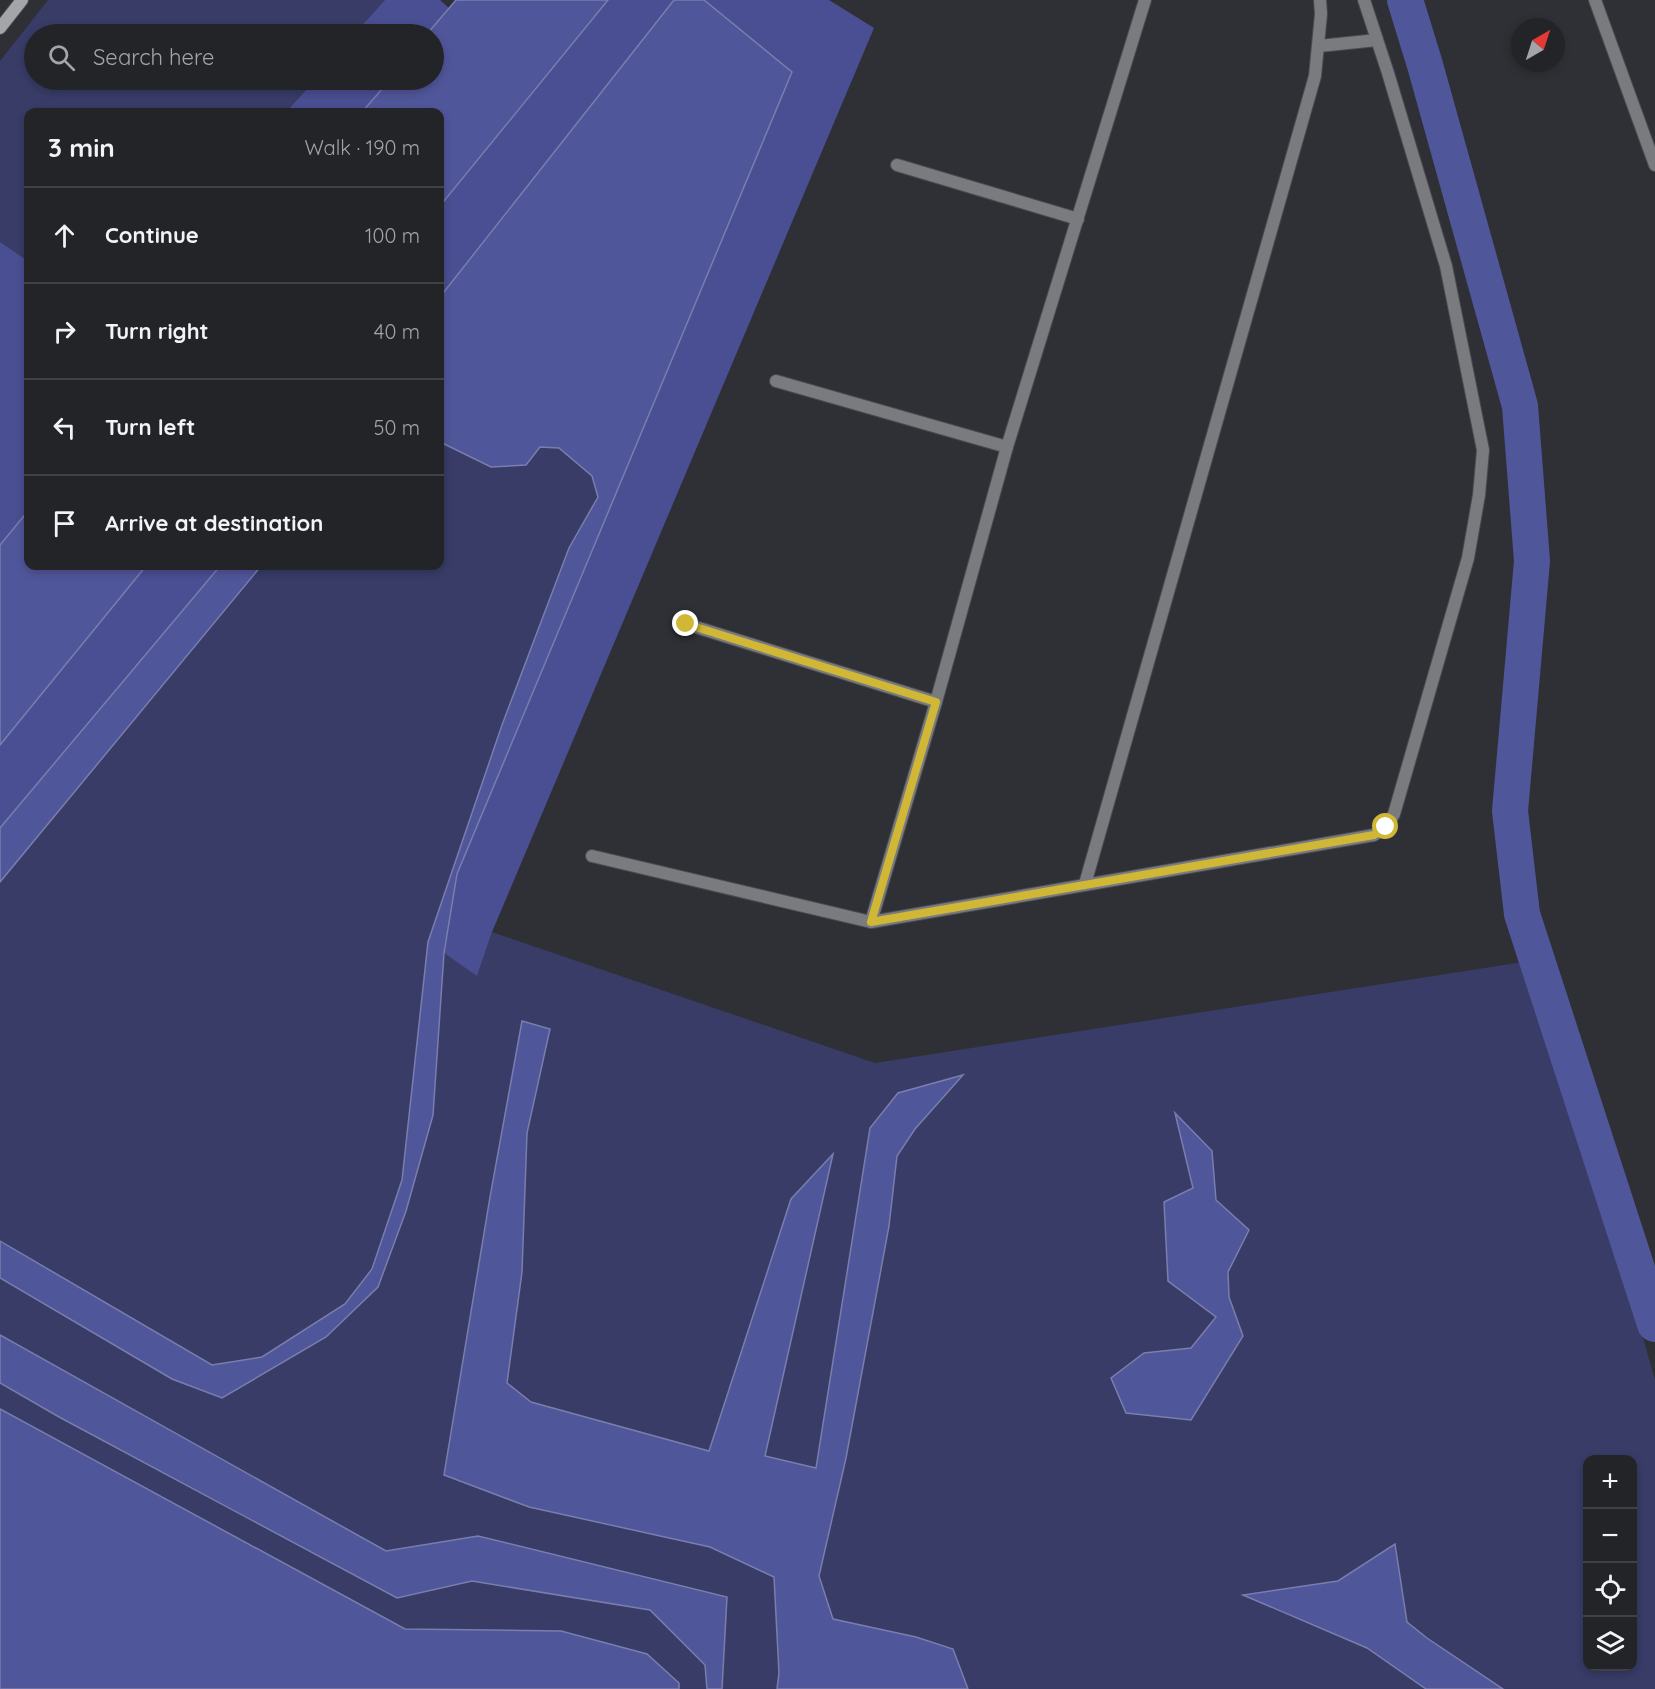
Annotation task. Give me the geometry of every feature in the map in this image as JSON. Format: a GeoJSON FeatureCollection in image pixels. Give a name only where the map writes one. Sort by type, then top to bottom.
{"type":"FeatureCollection","features":[{"type":"Feature","properties":{"kind":"street"},"geometry":{"type":"LineString","coordinates":[[0,28],[22,0]]}},
{"type":"Feature","properties":{"kind":"street"},"geometry":{"type":"LineString","coordinates":[[871,922],[936,702],[1007,447],[1145,0]]}},
{"type":"Feature","properties":{"kind":"street"},"geometry":{"type":"LineString","coordinates":[[1085,884],[1315,76],[1319,46],[1320,0]]}},
{"type":"Feature","properties":{"kind":"street"},"geometry":{"type":"LineString","coordinates":[[592,856],[871,922],[1374,835],[1386,827],[1394,814],[1467,558],[1479,495],[1483,450],[1446,266],[1364,0]]}},
{"type":"Feature","properties":{"kind":"street"},"geometry":{"type":"LineString","coordinates":[[1595,0],[1655,165]]}},
{"type":"Feature","properties":{"kind":"street"},"geometry":{"type":"LineString","coordinates":[[1319,46],[1377,40]]}},
{"type":"Feature","properties":{"kind":"street"},"geometry":{"type":"LineString","coordinates":[[897,165],[1078,219]]}},
{"type":"Feature","properties":{"kind":"street"},"geometry":{"type":"LineString","coordinates":[[776,381],[1007,447]]}},
{"type":"Feature","properties":{"kind":"street"},"geometry":{"type":"LineString","coordinates":[[686,624],[936,702]]}},
{"type":"Feature","properties":{"kind":"shaded area"},"geometry":{"type":"Polygon","coordinates":[[[48,0],[385,0],[363,24],[29,24],[48,0]]]}},
{"type":"Feature","properties":{"kind":"shaded area"},"geometry":{"type":"Polygon","coordinates":[[[385,0],[440,0],[449,8],[435,24],[363,24],[385,0]]]}},
{"type":"Feature","properties":{"kind":"shaded area"},"geometry":{"type":"Polygon","coordinates":[[[456,0],[608,0],[444,201],[444,108],[366,108],[381,90],[444,90],[444,24],[436,24],[456,0]]]}},
{"type":"Feature","properties":{"kind":"shaded area"},"geometry":{"type":"Polygon","coordinates":[[[608,0],[674,0],[444,292],[444,201],[608,0]]]}},
{"type":"Feature","properties":{"kind":"shaded area"},"geometry":{"type":"Polygon","coordinates":[[[674,0],[704,0],[792,72],[457,874],[444,953],[433,1115],[406,1211],[378,1287],[326,1337],[222,1398],[172,1379],[0,1278],[0,1241],[212,1365],[262,1357],[345,1304],[372,1269],[402,1180],[428,942],[502,725],[569,548],[598,497],[592,476],[559,448],[540,447],[526,465],[491,467],[444,444],[444,292],[674,0]]]}},
{"type":"Feature","properties":{"kind":"shaded area"},"geometry":{"type":"Polygon","coordinates":[[[704,0],[829,0],[874,28],[492,932],[477,976],[444,953],[457,874],[792,72],[704,0]]]}},
{"type":"Feature","properties":{"kind":"shaded area"},"geometry":{"type":"Polygon","coordinates":[[[24,30],[24,90],[306,90],[290,108],[24,108],[24,258],[0,242],[0,61],[24,30]]]}},
{"type":"Feature","properties":{"kind":"shaded area"},"geometry":{"type":"Polygon","coordinates":[[[306,90],[381,90],[366,108],[290,108],[306,90]]]}},
{"type":"Feature","properties":{"kind":"shaded area"},"geometry":{"type":"Polygon","coordinates":[[[0,242],[24,258],[24,516],[0,545],[0,242]]]}},
{"type":"Feature","properties":{"kind":"shaded area"},"geometry":{"type":"Polygon","coordinates":[[[444,444],[491,467],[540,447],[559,448],[592,476],[598,497],[569,548],[502,725],[428,942],[402,1180],[372,1269],[345,1304],[262,1357],[212,1365],[0,1241],[0,882],[258,570],[444,570],[444,444]]]}},
{"type":"Feature","properties":{"kind":"shaded area"},"geometry":{"type":"Polygon","coordinates":[[[24,516],[24,570],[143,570],[0,745],[0,545],[24,516]]]}},
{"type":"Feature","properties":{"kind":"shaded area"},"geometry":{"type":"Polygon","coordinates":[[[143,570],[217,570],[0,828],[0,745],[143,570]]]}},
{"type":"Feature","properties":{"kind":"shaded area"},"geometry":{"type":"Polygon","coordinates":[[[217,570],[258,570],[0,882],[0,828],[217,570]]]}},
{"type":"Feature","properties":{"kind":"shaded area"},"geometry":{"type":"Polygon","coordinates":[[[492,932],[875,1063],[1536,960],[1655,1380],[1655,1689],[1503,1689],[1407,1622],[1394,1545],[1338,1581],[1244,1596],[1367,1648],[1426,1689],[968,1689],[967,1685],[916,1637],[833,1619],[819,1576],[846,1458],[889,1226],[897,1156],[915,1129],[961,1075],[870,1128],[817,1468],[764,1456],[833,1155],[791,1199],[709,1451],[531,1402],[507,1383],[522,1272],[527,1133],[550,1029],[522,1022],[490,1197],[444,1475],[529,1507],[710,1547],[774,1577],[779,1673],[777,1689],[722,1689],[727,1597],[478,1536],[386,1551],[0,1335],[0,1278],[172,1379],[222,1398],[378,1287],[433,1115],[444,953],[477,975],[492,932]],[[1176,1114],[1193,1188],[1216,1317],[1191,1348],[1144,1353],[1111,1378],[1243,1336],[1229,1297],[1228,1272],[1249,1230],[1215,1200],[1212,1151],[1176,1114]]]}},
{"type":"Feature","properties":{"kind":"shaded area"},"geometry":{"type":"Polygon","coordinates":[[[522,1021],[550,1029],[527,1133],[522,1272],[507,1383],[531,1402],[709,1451],[791,1199],[833,1154],[765,1456],[816,1468],[870,1128],[898,1093],[963,1075],[915,1129],[897,1156],[889,1226],[846,1458],[819,1576],[833,1619],[916,1637],[953,1649],[968,1689],[777,1689],[779,1673],[774,1577],[710,1547],[529,1507],[444,1475],[522,1021]]]}},
{"type":"Feature","properties":{"kind":"shaded area"},"geometry":{"type":"Polygon","coordinates":[[[1175,1113],[1212,1151],[1216,1200],[1249,1230],[1228,1272],[1229,1297],[1243,1336],[1191,1420],[1126,1413],[1111,1378],[1144,1353],[1191,1348],[1216,1317],[1168,1281],[1164,1202],[1193,1188],[1175,1113]]]}},
{"type":"Feature","properties":{"kind":"shaded area"},"geometry":{"type":"Polygon","coordinates":[[[0,1335],[386,1551],[478,1536],[727,1597],[722,1689],[707,1689],[705,1665],[650,1610],[472,1581],[397,1598],[59,1417],[0,1383],[0,1335]]]}},
{"type":"Feature","properties":{"kind":"shaded area"},"geometry":{"type":"Polygon","coordinates":[[[0,1383],[59,1418],[397,1598],[472,1581],[650,1610],[705,1665],[707,1689],[679,1689],[679,1683],[561,1631],[405,1629],[0,1409],[0,1383]]]}},
{"type":"Feature","properties":{"kind":"shaded area"},"geometry":{"type":"Polygon","coordinates":[[[0,1409],[405,1629],[561,1631],[647,1654],[679,1683],[679,1689],[0,1689],[0,1409]]]}},
{"type":"Feature","properties":{"kind":"shaded area"},"geometry":{"type":"Polygon","coordinates":[[[1395,1544],[1407,1622],[1503,1689],[1426,1689],[1367,1648],[1243,1595],[1338,1581],[1395,1544]]]}},
{"type":"Feature","properties":{"kind":"waterway"},"geometry":{"type":"LineString","coordinates":[[1405,0],[1520,406],[1532,561],[1510,811],[1522,914],[1655,1324]]}},
{"type":"Feature","properties":{"kind":"route"},"geometry":{"type":"LineString","coordinates":[[686,624],[936,702],[871,922],[1374,835],[1386,827]]}}]}
